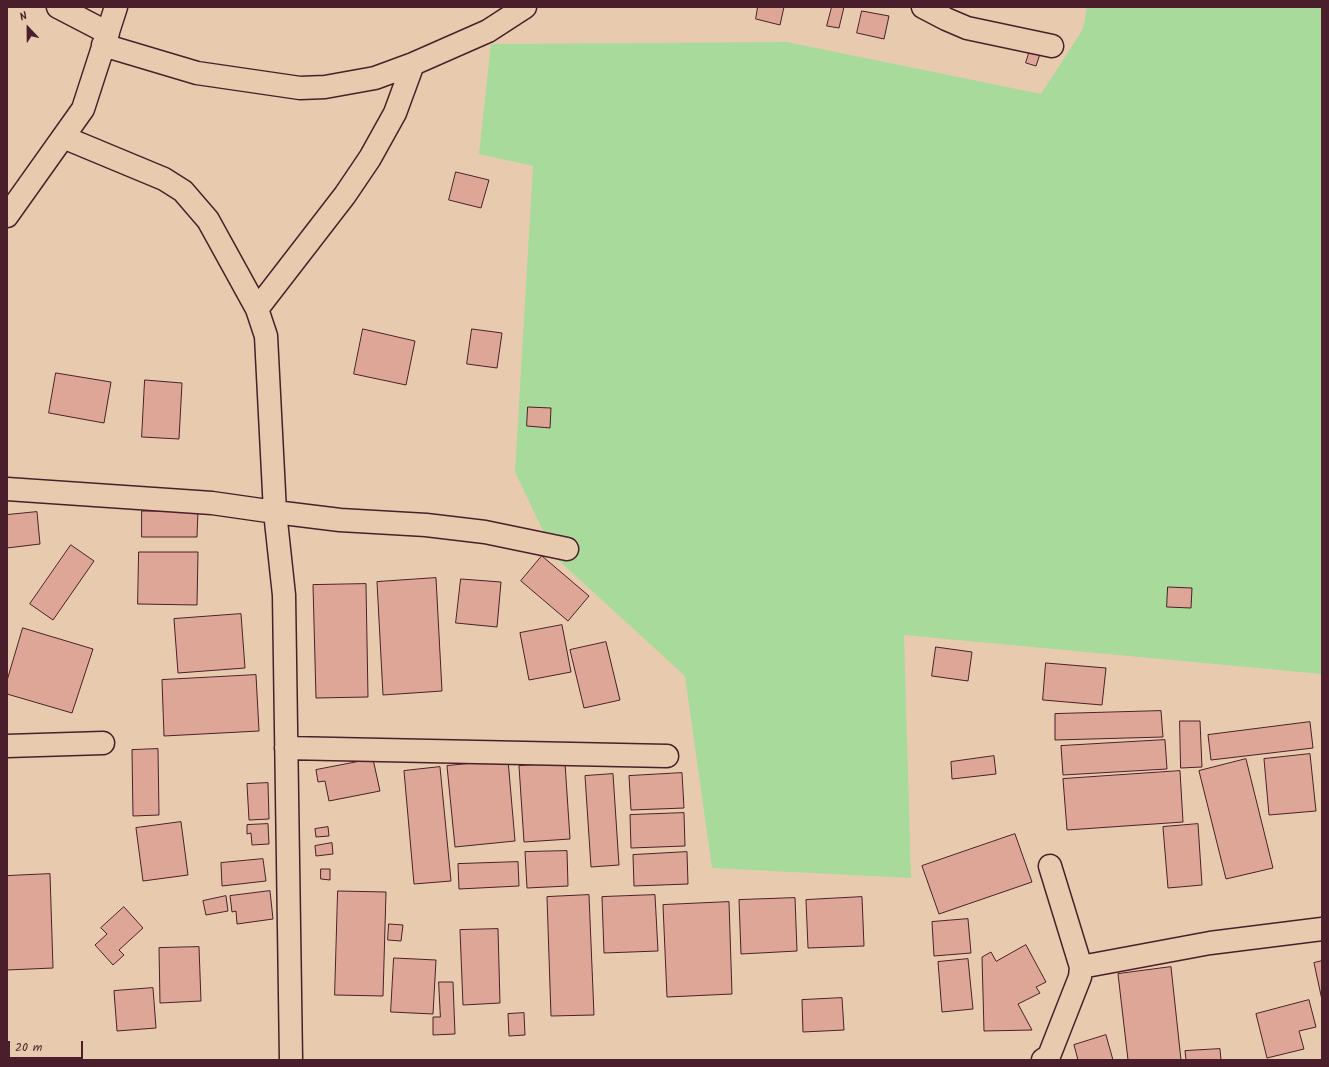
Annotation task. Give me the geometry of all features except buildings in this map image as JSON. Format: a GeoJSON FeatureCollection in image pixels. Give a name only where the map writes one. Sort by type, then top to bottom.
{"type":"FeatureCollection","features":[{"type":"Feature","properties":{"kind":"street"},"geometry":{"type":"LineString","coordinates":[[58,7],[105,39],[197,73],[300,88],[325,87],[375,78],[413,64],[488,31],[525,7]]}},
{"type":"Feature","properties":{"kind":"street"},"geometry":{"type":"LineString","coordinates":[[7,216],[83,109],[116,7]]}},
{"type":"Feature","properties":{"kind":"street"},"geometry":{"type":"LineString","coordinates":[[924,7],[967,28],[1052,46]]}},
{"type":"Feature","properties":{"kind":"street"},"geometry":{"type":"LineString","coordinates":[[257,309],[367,164],[395,113],[413,64]]}},
{"type":"Feature","properties":{"kind":"street"},"geometry":{"type":"LineString","coordinates":[[63,137],[164,179],[183,191],[208,220],[257,309],[266,336],[275,512],[284,595],[291,1060]]}},
{"type":"Feature","properties":{"kind":"street"},"geometry":{"type":"LineString","coordinates":[[7,489],[212,503],[340,520],[426,525],[485,532],[567,549]]}},
{"type":"Feature","properties":{"kind":"street"},"geometry":{"type":"LineString","coordinates":[[7,746],[104,743]]}},
{"type":"Feature","properties":{"kind":"street"},"geometry":{"type":"LineString","coordinates":[[286,748],[667,756]]}},
{"type":"Feature","properties":{"kind":"street"},"geometry":{"type":"LineString","coordinates":[[1043,1060],[1049,1056],[1080,977],[1081,967],[1050,866]]}},
{"type":"Feature","properties":{"kind":"street"},"geometry":{"type":"LineString","coordinates":[[1081,967],[1210,943],[1322,929]]}},
{"type":"Feature","properties":{"kind":"green space"},"geometry":{"type":"Polygon","coordinates":[[[1087,7],[1322,7],[1322,674],[904,635],[911,878],[712,868],[685,676],[556,558],[515,472],[533,166],[479,154],[491,44],[787,42],[1041,94],[1083,29],[1087,7]]]}}]}
